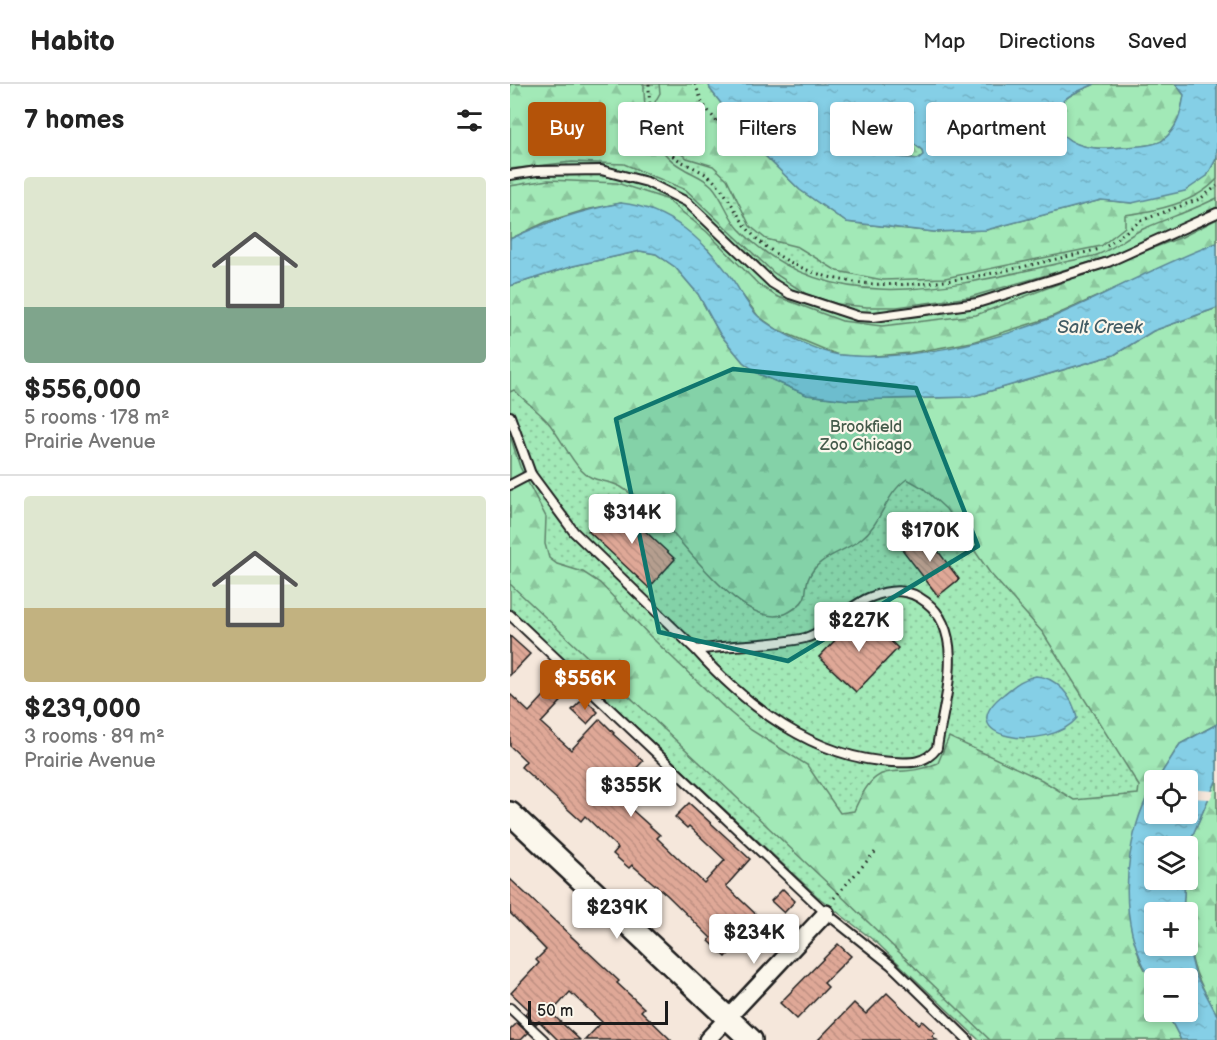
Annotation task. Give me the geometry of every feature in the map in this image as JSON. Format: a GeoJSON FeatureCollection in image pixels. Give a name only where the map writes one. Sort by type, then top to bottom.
{"type":"FeatureCollection","features":[{"type":"Feature","properties":{"kind":"street"},"geometry":{"type":"LineString","coordinates":[[510,813],[751,1040]]}},
{"type":"Feature","properties":{"kind":"street"},"geometry":{"type":"LineString","coordinates":[[707,1040],[826,913]]}},
{"type":"Feature","properties":{"kind":"lane"},"geometry":{"type":"LineString","coordinates":[[510,175],[537,171],[592,170],[646,182],[687,202],[772,283],[790,294],[857,316],[874,317],[978,303],[1108,262],[1217,213]]}},
{"type":"Feature","properties":{"kind":"lane"},"geometry":{"type":"LineString","coordinates":[[510,416],[531,474],[574,532],[696,651],[720,678],[750,702],[812,742],[846,755],[874,761],[913,763],[932,754],[937,748],[950,640],[939,615],[916,594],[892,589],[867,598],[807,637],[696,651]]}},
{"type":"Feature","properties":{"kind":"lane"},"geometry":{"type":"LineString","coordinates":[[510,484],[531,474]]}},
{"type":"Feature","properties":{"kind":"lane"},"geometry":{"type":"LineString","coordinates":[[510,615],[826,913],[891,964],[968,1040]]}},
{"type":"Feature","properties":{"kind":"lane"},"geometry":{"type":"LineString","coordinates":[[510,1008],[544,1040]]}},
{"type":"Feature","properties":{"kind":"path"},"geometry":{"type":"LineString","coordinates":[[649,84],[649,110],[658,137],[675,157],[707,173],[723,190],[742,224],[760,241],[810,270],[868,285],[929,283],[1103,249],[1140,220],[1200,200],[1217,186]]}},
{"type":"Feature","properties":{"kind":"path"},"geometry":{"type":"LineString","coordinates":[[695,84],[703,104],[717,122]]}},
{"type":"Feature","properties":{"kind":"path"},"geometry":{"type":"LineString","coordinates":[[826,913],[837,892],[876,851]]}},
{"type":"Feature","properties":{"kind":"highlighted area"},"geometry":{"type":"Polygon","coordinates":[[[733,369],[916,388],[978,546],[788,661],[659,632],[616,419],[733,369]]]}},
{"type":"Feature","properties":{"kind":"green space","name":"Brookfield Zoo Chicago"},"geometry":{"type":"Polygon","coordinates":[[[510,84],[1217,84],[1217,1040],[979,1040],[877,943],[818,897],[510,609],[510,84]]]}},
{"type":"Feature","properties":{"kind":"green space"},"geometry":{"type":"Polygon","coordinates":[[[510,84],[644,84],[644,102],[618,102],[618,156],[667,156],[712,186],[739,229],[777,260],[819,279],[863,288],[909,289],[956,284],[1094,256],[1143,229],[1217,198],[1217,207],[1108,257],[970,297],[897,307],[867,307],[837,304],[806,294],[774,273],[686,190],[624,164],[572,162],[510,169],[510,84]]]}},
{"type":"Feature","properties":{"kind":"green space"},"geometry":{"type":"Polygon","coordinates":[[[659,84],[709,84],[720,102],[717,102],[717,156],[765,156],[800,190],[846,222],[934,232],[986,230],[1101,200],[1132,203],[1207,176],[1217,157],[1217,179],[1187,200],[1162,208],[1125,215],[1125,227],[1101,246],[945,278],[883,280],[837,271],[798,247],[766,239],[750,226],[727,179],[713,166],[684,156],[705,156],[705,102],[655,102],[660,93],[659,84]]]}},
{"type":"Feature","properties":{"kind":"green space"},"geometry":{"type":"Polygon","coordinates":[[[1095,84],[1176,84],[1184,95],[1175,125],[1163,140],[1146,145],[1095,148],[1078,145],[1067,138],[1067,102],[1062,102],[1071,95],[1095,84]]]}},
{"type":"Feature","properties":{"kind":"green space"},"geometry":{"type":"Polygon","coordinates":[[[914,144],[922,150],[923,155],[918,159],[898,157],[914,156],[914,144]]]}},
{"type":"Feature","properties":{"kind":"green space"},"geometry":{"type":"Polygon","coordinates":[[[548,180],[617,183],[666,199],[707,232],[759,285],[776,296],[842,321],[882,326],[976,315],[1182,237],[1217,219],[1217,243],[1049,318],[972,342],[910,353],[864,357],[838,355],[778,330],[758,316],[708,249],[621,203],[585,210],[546,222],[510,239],[510,186],[548,180]]]}},
{"type":"Feature","properties":{"kind":"green space"},"geometry":{"type":"Polygon","coordinates":[[[640,251],[656,254],[675,267],[698,294],[720,334],[743,362],[759,374],[807,395],[849,400],[970,397],[1114,355],[1153,331],[1217,308],[1217,724],[1180,744],[1164,770],[1144,770],[1144,805],[1131,856],[1128,900],[1132,932],[1144,968],[1144,1022],[1172,1022],[1181,1040],[990,1040],[837,892],[510,584],[510,435],[520,467],[546,517],[545,544],[549,558],[557,564],[583,572],[600,583],[650,636],[726,709],[751,730],[807,765],[840,813],[854,811],[871,781],[879,775],[909,771],[938,763],[949,737],[1042,780],[1074,800],[1138,794],[1139,786],[1043,633],[990,573],[946,509],[923,488],[907,479],[893,492],[874,525],[861,539],[828,557],[817,566],[808,578],[802,602],[789,612],[773,616],[756,612],[722,587],[661,521],[633,495],[621,487],[585,474],[572,459],[547,421],[514,390],[510,392],[510,286],[573,266],[640,251]]]}},
{"type":"Feature","properties":{"kind":"green space"},"geometry":{"type":"Polygon","coordinates":[[[1217,779],[1217,1015],[1198,977],[1198,968],[1195,968],[1191,956],[1198,956],[1198,902],[1184,902],[1184,890],[1198,890],[1198,836],[1192,836],[1217,779]]]}},
{"type":"Feature","properties":{"kind":"water"},"geometry":{"type":"Polygon","coordinates":[[[709,84],[1095,84],[1076,92],[1062,102],[926,102],[926,156],[1067,156],[1067,138],[1078,144],[1095,148],[1141,146],[1160,142],[1172,130],[1180,114],[1184,95],[1176,84],[1217,84],[1217,157],[1207,176],[1185,191],[1132,203],[1101,200],[986,230],[934,232],[846,222],[800,190],[765,156],[818,156],[818,102],[720,102],[709,84]]]}},
{"type":"Feature","properties":{"kind":"water","name":"Salt Creek"},"geometry":{"type":"Polygon","coordinates":[[[621,203],[655,212],[685,229],[711,252],[733,280],[748,305],[759,317],[776,329],[798,341],[841,355],[893,356],[920,353],[1002,335],[1051,318],[1175,260],[1217,243],[1217,308],[1153,331],[1114,355],[970,397],[849,400],[807,395],[759,374],[743,362],[720,334],[698,294],[675,267],[656,254],[640,251],[573,266],[510,286],[510,239],[564,217],[621,203]]]}},
{"type":"Feature","properties":{"kind":"water"},"geometry":{"type":"Polygon","coordinates":[[[1036,676],[1051,680],[1063,690],[1072,703],[1077,718],[1063,729],[1045,736],[1026,738],[1008,736],[994,730],[987,721],[990,709],[1015,685],[1036,676]]]}},
{"type":"Feature","properties":{"kind":"water"},"geometry":{"type":"Polygon","coordinates":[[[1217,724],[1217,779],[1198,823],[1198,770],[1163,770],[1180,744],[1217,724]]]}},
{"type":"Feature","properties":{"kind":"water"},"geometry":{"type":"Polygon","coordinates":[[[1144,804],[1144,824],[1198,824],[1192,836],[1144,836],[1144,890],[1184,890],[1184,902],[1144,902],[1144,956],[1191,956],[1194,968],[1145,968],[1139,955],[1132,933],[1127,896],[1130,855],[1144,804]]]}},
{"type":"Feature","properties":{"kind":"water"},"geometry":{"type":"Polygon","coordinates":[[[1198,980],[1217,1015],[1217,1040],[1181,1040],[1172,1022],[1198,1022],[1198,980]]]}},
{"type":"Feature","properties":{"kind":"pier"},"geometry":{"type":"Polygon","coordinates":[[[1198,790],[1214,791],[1210,799],[1198,798],[1198,790]]]}},
{"type":"Feature","properties":{"kind":"building"},"geometry":{"type":"Polygon","coordinates":[[[615,503],[675,559],[649,588],[588,531],[615,503]]]}},
{"type":"Feature","properties":{"kind":"building"},"geometry":{"type":"Polygon","coordinates":[[[923,531],[959,579],[938,596],[901,548],[923,531]]]}},
{"type":"Feature","properties":{"kind":"building"},"geometry":{"type":"Polygon","coordinates":[[[861,613],[898,648],[856,692],[819,657],[861,613]]]}},
{"type":"Feature","properties":{"kind":"building"},"geometry":{"type":"Polygon","coordinates":[[[510,636],[530,654],[510,675],[510,636]]]}},
{"type":"Feature","properties":{"kind":"building"},"geometry":{"type":"Polygon","coordinates":[[[558,681],[570,692],[541,723],[571,750],[600,719],[643,761],[613,793],[660,835],[657,838],[704,883],[725,860],[689,826],[687,828],[675,817],[689,803],[750,859],[726,886],[761,919],[726,957],[709,941],[711,938],[667,895],[632,865],[629,868],[613,854],[618,848],[585,816],[581,821],[521,767],[526,761],[510,746],[510,694],[529,712],[558,681]]]}},
{"type":"Feature","properties":{"kind":"building"},"geometry":{"type":"Polygon","coordinates":[[[584,698],[598,712],[587,724],[572,710],[584,698]]]}},
{"type":"Feature","properties":{"kind":"building"},"geometry":{"type":"Polygon","coordinates":[[[510,879],[619,981],[617,983],[644,1008],[641,1011],[671,1040],[585,1040],[602,1022],[570,992],[551,1013],[580,1040],[558,1040],[539,1021],[536,1024],[525,1014],[529,1010],[511,993],[539,963],[536,960],[546,950],[510,913],[510,879]]]}},
{"type":"Feature","properties":{"kind":"building"},"geometry":{"type":"Polygon","coordinates":[[[783,889],[795,901],[784,913],[771,901],[783,889]]]}},
{"type":"Feature","properties":{"kind":"building"},"geometry":{"type":"Polygon","coordinates":[[[838,944],[851,956],[824,983],[828,987],[797,1019],[780,1003],[838,944]]]}},
{"type":"Feature","properties":{"kind":"building"},"geometry":{"type":"Polygon","coordinates":[[[887,993],[919,1024],[922,1021],[935,1033],[932,1036],[937,1040],[818,1040],[854,1003],[866,1014],[887,993]]]}},
{"type":"Feature","properties":{"kind":"building"},"geometry":{"type":"Polygon","coordinates":[[[517,1023],[528,1033],[521,1040],[510,1040],[510,1030],[517,1023]]]}}]}
